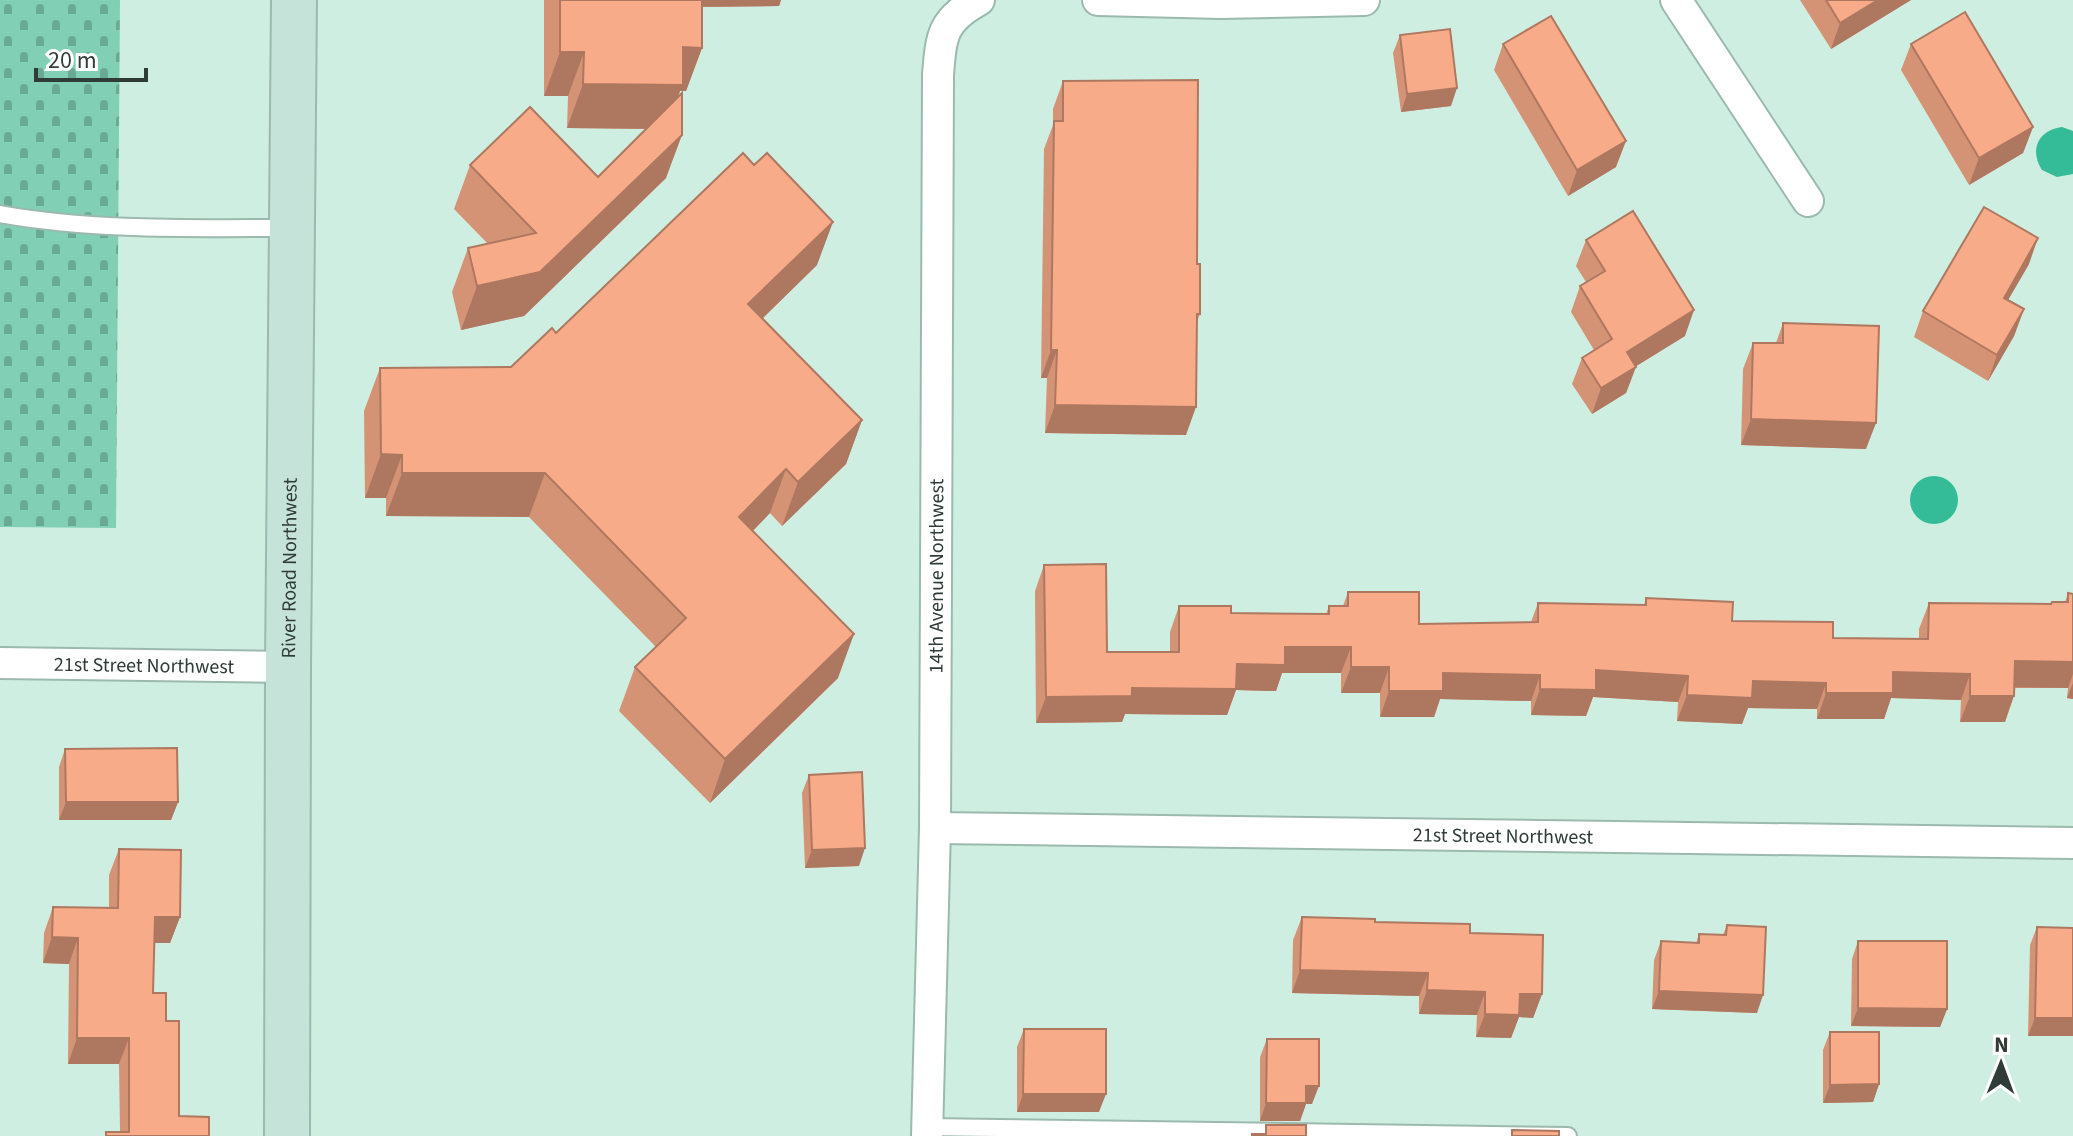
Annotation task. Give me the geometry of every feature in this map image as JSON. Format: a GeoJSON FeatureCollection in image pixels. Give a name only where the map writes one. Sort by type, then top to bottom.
{"type":"FeatureCollection","features":[{"type":"Feature","properties":{"kind":"street","name":"River Road Northwest"},"geometry":{"type":"LineString","coordinates":[[287,1136],[294,0]]}},
{"type":"Feature","properties":{"kind":"street","name":"14th Avenue Northwest"},"geometry":{"type":"LineString","coordinates":[[927,1132],[935,828],[938,75],[942,36],[950,20],[979,0]]}},
{"type":"Feature","properties":{"kind":"street"},"geometry":{"type":"LineString","coordinates":[[1098,0],[1364,0]]}},
{"type":"Feature","properties":{"kind":"street"},"geometry":{"type":"LineString","coordinates":[[1676,0],[1808,201]]}},
{"type":"Feature","properties":{"kind":"street","name":"21st Street Northwest"},"geometry":{"type":"LineString","coordinates":[[0,663],[288,667]]}},
{"type":"Feature","properties":{"kind":"street","name":"21st Street Northwest"},"geometry":{"type":"LineString","coordinates":[[935,828],[2073,843]]}},
{"type":"Feature","properties":{"kind":"lane"},"geometry":{"type":"LineString","coordinates":[[0,214],[36,220],[162,228],[292,228]]}},
{"type":"Feature","properties":{"kind":"lane"},"geometry":{"type":"LineString","coordinates":[[927,1132],[1568,1136]]}},
{"type":"Feature","properties":{"kind":"green space"},"geometry":{"type":"Polygon","coordinates":[[[0,0],[120,0],[116,528],[0,527],[0,0]]]}},
{"type":"Feature","properties":{"kind":"shaded area"},"geometry":{"type":"Polygon","coordinates":[[[2062,127],[2073,131],[2073,174],[2057,177],[2042,170],[2036,148],[2047,132],[2062,127]]]}},
{"type":"Feature","properties":{"kind":"shaded area"},"geometry":{"type":"Polygon","coordinates":[[[1934,476],[1951,483],[1958,500],[1951,517],[1934,524],[1917,517],[1910,500],[1917,483],[1934,476]]]}},
{"type":"Feature","properties":{"kind":"building"},"geometry":{"type":"Polygon","coordinates":[[[560,0],[702,0],[702,48],[683,47],[683,85],[583,84],[584,52],[560,52],[560,0]]]}},
{"type":"Feature","properties":{"kind":"building"},"geometry":{"type":"Polygon","coordinates":[[[1826,0],[1878,0],[1840,23],[1826,0]]]}},
{"type":"Feature","properties":{"kind":"building"},"geometry":{"type":"Polygon","coordinates":[[[1965,12],[2033,127],[1979,158],[1911,44],[1965,12]]]}},
{"type":"Feature","properties":{"kind":"building"},"geometry":{"type":"Polygon","coordinates":[[[1551,16],[1626,141],[1577,170],[1503,44],[1551,16]]]}},
{"type":"Feature","properties":{"kind":"building"},"geometry":{"type":"Polygon","coordinates":[[[1450,29],[1457,88],[1407,94],[1400,35],[1450,29]]]}},
{"type":"Feature","properties":{"kind":"building"},"geometry":{"type":"Polygon","coordinates":[[[1198,80],[1197,264],[1200,264],[1200,314],[1197,314],[1196,407],[1055,405],[1057,350],[1051,350],[1054,121],[1063,121],[1063,81],[1198,80]]]}},
{"type":"Feature","properties":{"kind":"building"},"geometry":{"type":"Polygon","coordinates":[[[682,93],[682,135],[540,272],[477,286],[468,248],[536,233],[470,165],[530,107],[598,177],[682,93]]]}},
{"type":"Feature","properties":{"kind":"building"},"geometry":{"type":"Polygon","coordinates":[[[743,153],[754,165],[767,153],[833,222],[748,304],[862,420],[798,482],[786,469],[739,517],[854,634],[725,759],[635,667],[686,618],[545,473],[402,473],[402,455],[381,454],[380,368],[511,367],[552,328],[556,333],[743,153]]]}},
{"type":"Feature","properties":{"kind":"building"},"geometry":{"type":"Polygon","coordinates":[[[1984,207],[2038,238],[2004,298],[2024,309],[1997,355],[1923,311],[1984,207]]]}},
{"type":"Feature","properties":{"kind":"building"},"geometry":{"type":"Polygon","coordinates":[[[1633,211],[1694,310],[1627,352],[1636,367],[1601,388],[1582,358],[1612,339],[1580,286],[1605,271],[1586,240],[1633,211]]]}},
{"type":"Feature","properties":{"kind":"building"},"geometry":{"type":"Polygon","coordinates":[[[1783,323],[1879,326],[1876,423],[1751,419],[1753,343],[1783,343],[1783,323]]]}},
{"type":"Feature","properties":{"kind":"building"},"geometry":{"type":"Polygon","coordinates":[[[1106,564],[1107,652],[1179,652],[1179,606],[1231,606],[1231,613],[1329,614],[1329,606],[1348,606],[1348,592],[1419,592],[1419,624],[1538,622],[1538,603],[1646,605],[1646,598],[1733,602],[1732,621],[1833,622],[1833,638],[1928,639],[1929,603],[2051,604],[2068,602],[2068,593],[2073,594],[2073,662],[2015,661],[2014,696],[1970,696],[1970,674],[1893,672],[1893,693],[1826,693],[1826,683],[1753,681],[1752,698],[1687,695],[1688,676],[1596,670],[1596,690],[1540,689],[1540,675],[1443,673],[1443,691],[1389,691],[1389,667],[1351,667],[1351,647],[1285,647],[1285,665],[1237,664],[1236,689],[1132,688],[1132,696],[1046,697],[1044,565],[1106,564]]]}},
{"type":"Feature","properties":{"kind":"building"},"geometry":{"type":"Polygon","coordinates":[[[177,748],[178,802],[66,802],[65,749],[177,748]]]}},
{"type":"Feature","properties":{"kind":"building"},"geometry":{"type":"Polygon","coordinates":[[[862,772],[865,848],[812,850],[809,775],[862,772]]]}},
{"type":"Feature","properties":{"kind":"building"},"geometry":{"type":"Polygon","coordinates":[[[119,849],[181,850],[180,917],[155,917],[153,993],[166,993],[166,1021],[179,1021],[179,1116],[209,1117],[209,1136],[106,1136],[106,1132],[129,1132],[129,1038],[77,1038],[78,938],[52,937],[53,907],[118,908],[119,849]]]}},
{"type":"Feature","properties":{"kind":"building"},"geometry":{"type":"Polygon","coordinates":[[[1302,917],[1470,924],[1470,933],[1543,935],[1542,994],[1520,994],[1519,1015],[1485,1014],[1485,992],[1427,990],[1428,973],[1300,970],[1302,917]]]}},
{"type":"Feature","properties":{"kind":"building"},"geometry":{"type":"Polygon","coordinates":[[[1727,925],[1766,927],[1763,995],[1659,991],[1661,941],[1699,943],[1699,934],[1726,935],[1727,925]]]}},
{"type":"Feature","properties":{"kind":"building"},"geometry":{"type":"Polygon","coordinates":[[[2037,927],[2073,928],[2073,1018],[2035,1018],[2037,927]]]}},
{"type":"Feature","properties":{"kind":"building"},"geometry":{"type":"Polygon","coordinates":[[[1858,941],[1947,941],[1947,1009],[1858,1008],[1858,941]]]}},
{"type":"Feature","properties":{"kind":"building"},"geometry":{"type":"Polygon","coordinates":[[[1024,1029],[1106,1029],[1106,1094],[1023,1094],[1024,1029]]]}},
{"type":"Feature","properties":{"kind":"building"},"geometry":{"type":"Polygon","coordinates":[[[1830,1032],[1879,1032],[1879,1084],[1830,1085],[1830,1032]]]}},
{"type":"Feature","properties":{"kind":"building"},"geometry":{"type":"Polygon","coordinates":[[[1267,1039],[1319,1039],[1319,1086],[1306,1086],[1306,1103],[1266,1103],[1267,1039]]]}},
{"type":"Feature","properties":{"kind":"building"},"geometry":{"type":"Polygon","coordinates":[[[1266,1125],[1306,1125],[1306,1136],[1252,1136],[1266,1134],[1266,1125]]]}},
{"type":"Feature","properties":{"kind":"building"},"geometry":{"type":"Polygon","coordinates":[[[1512,1130],[1559,1131],[1559,1136],[1512,1136],[1512,1130]]]}}]}
